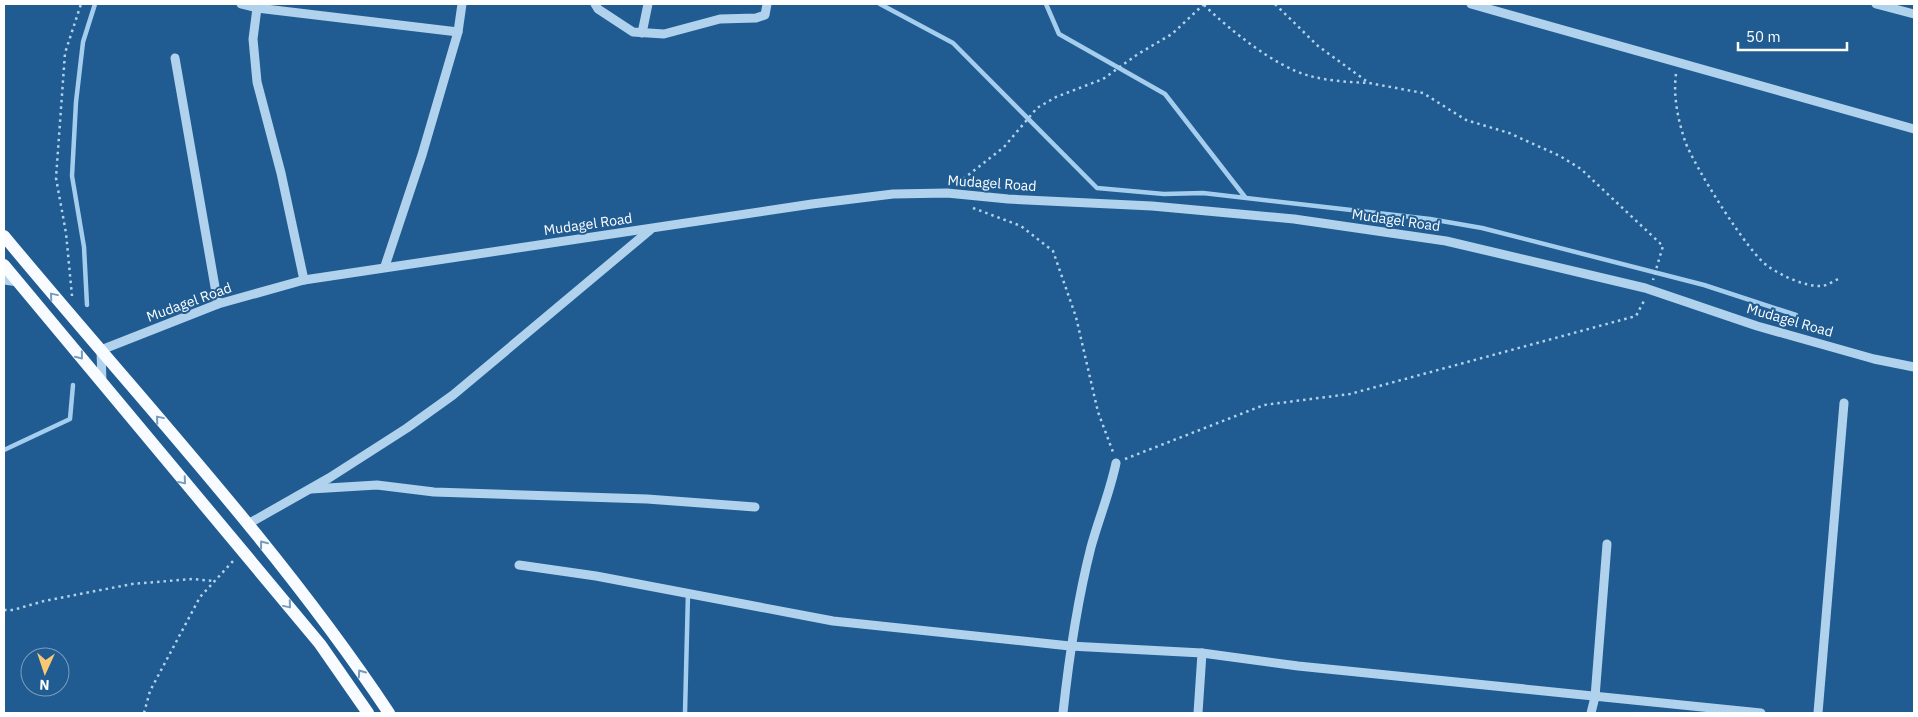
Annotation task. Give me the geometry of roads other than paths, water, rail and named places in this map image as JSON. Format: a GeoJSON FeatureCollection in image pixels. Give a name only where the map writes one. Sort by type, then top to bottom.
{"type":"FeatureCollection","features":[{"type":"Feature","properties":{"kind":"main road"},"geometry":{"type":"LineString","coordinates":[[4,236],[248,524],[328,628],[389,713]]}},
{"type":"Feature","properties":{"kind":"main road"},"geometry":{"type":"LineString","coordinates":[[4,264],[320,644],[368,713]]}},
{"type":"Feature","properties":{"kind":"street"},"geometry":{"type":"LineString","coordinates":[[241,4],[258,8],[458,32]]}},
{"type":"Feature","properties":{"kind":"street"},"geometry":{"type":"LineString","coordinates":[[385,266],[422,154],[458,32],[462,4]]}},
{"type":"Feature","properties":{"kind":"street"},"geometry":{"type":"LineString","coordinates":[[595,4],[624,28],[642,33],[664,34],[720,19],[756,18],[765,15],[767,4]]}},
{"type":"Feature","properties":{"kind":"street"},"geometry":{"type":"LineString","coordinates":[[642,33],[648,4]]}},
{"type":"Feature","properties":{"kind":"street"},"geometry":{"type":"LineString","coordinates":[[1471,4],[1914,129]]}},
{"type":"Feature","properties":{"kind":"street"},"geometry":{"type":"LineString","coordinates":[[1876,4],[1914,14]]}},
{"type":"Feature","properties":{"kind":"street"},"geometry":{"type":"LineString","coordinates":[[258,8],[253,39],[257,82],[281,173],[304,280]]}},
{"type":"Feature","properties":{"kind":"street"},"geometry":{"type":"LineString","coordinates":[[175,58],[218,304]]}},
{"type":"Feature","properties":{"kind":"street","name":"Mudagel Road"},"geometry":{"type":"LineString","coordinates":[[101,350],[218,304],[304,280],[385,266],[893,194],[947,193],[1152,206],[1294,219],[1446,241],[1650,290],[1757,326],[1874,359],[1914,367]]}},
{"type":"Feature","properties":{"kind":"street"},"geometry":{"type":"LineString","coordinates":[[310,490],[407,428],[453,395],[650,229]]}},
{"type":"Feature","properties":{"kind":"street"},"geometry":{"type":"LineString","coordinates":[[4,280],[19,282]]}},
{"type":"Feature","properties":{"kind":"street"},"geometry":{"type":"LineString","coordinates":[[101,350],[102,383]]}},
{"type":"Feature","properties":{"kind":"street"},"geometry":{"type":"LineString","coordinates":[[1818,713],[1844,403]]}},
{"type":"Feature","properties":{"kind":"street"},"geometry":{"type":"LineString","coordinates":[[1063,713],[1070,646],[1091,546],[1109,495],[1116,462]]}},
{"type":"Feature","properties":{"kind":"street"},"geometry":{"type":"LineString","coordinates":[[248,524],[296,494],[310,490],[377,485],[434,492],[647,499],[755,507]]}},
{"type":"Feature","properties":{"kind":"street"},"geometry":{"type":"LineString","coordinates":[[1591,713],[1607,544]]}},
{"type":"Feature","properties":{"kind":"street"},"geometry":{"type":"LineString","coordinates":[[519,565],[596,576],[833,621],[1070,646],[1202,653],[1298,666],[1724,711],[1761,713]]}},
{"type":"Feature","properties":{"kind":"street"},"geometry":{"type":"LineString","coordinates":[[1198,713],[1202,653]]}},
{"type":"Feature","properties":{"kind":"waterway"},"geometry":{"type":"LineString","coordinates":[[87,305],[84,247],[72,176],[76,102],[83,42],[95,4]]}},
{"type":"Feature","properties":{"kind":"waterway"},"geometry":{"type":"LineString","coordinates":[[880,4],[953,43],[1097,188],[1164,194],[1203,193],[1430,219],[1482,228],[1704,285],[1796,315]]}},
{"type":"Feature","properties":{"kind":"waterway"},"geometry":{"type":"LineString","coordinates":[[1046,4],[1059,34],[1165,94],[1245,197]]}},
{"type":"Feature","properties":{"kind":"waterway"},"geometry":{"type":"LineString","coordinates":[[4,450],[70,419],[73,385]]}},
{"type":"Feature","properties":{"kind":"waterway"},"geometry":{"type":"LineString","coordinates":[[685,713],[688,593]]}}]}
